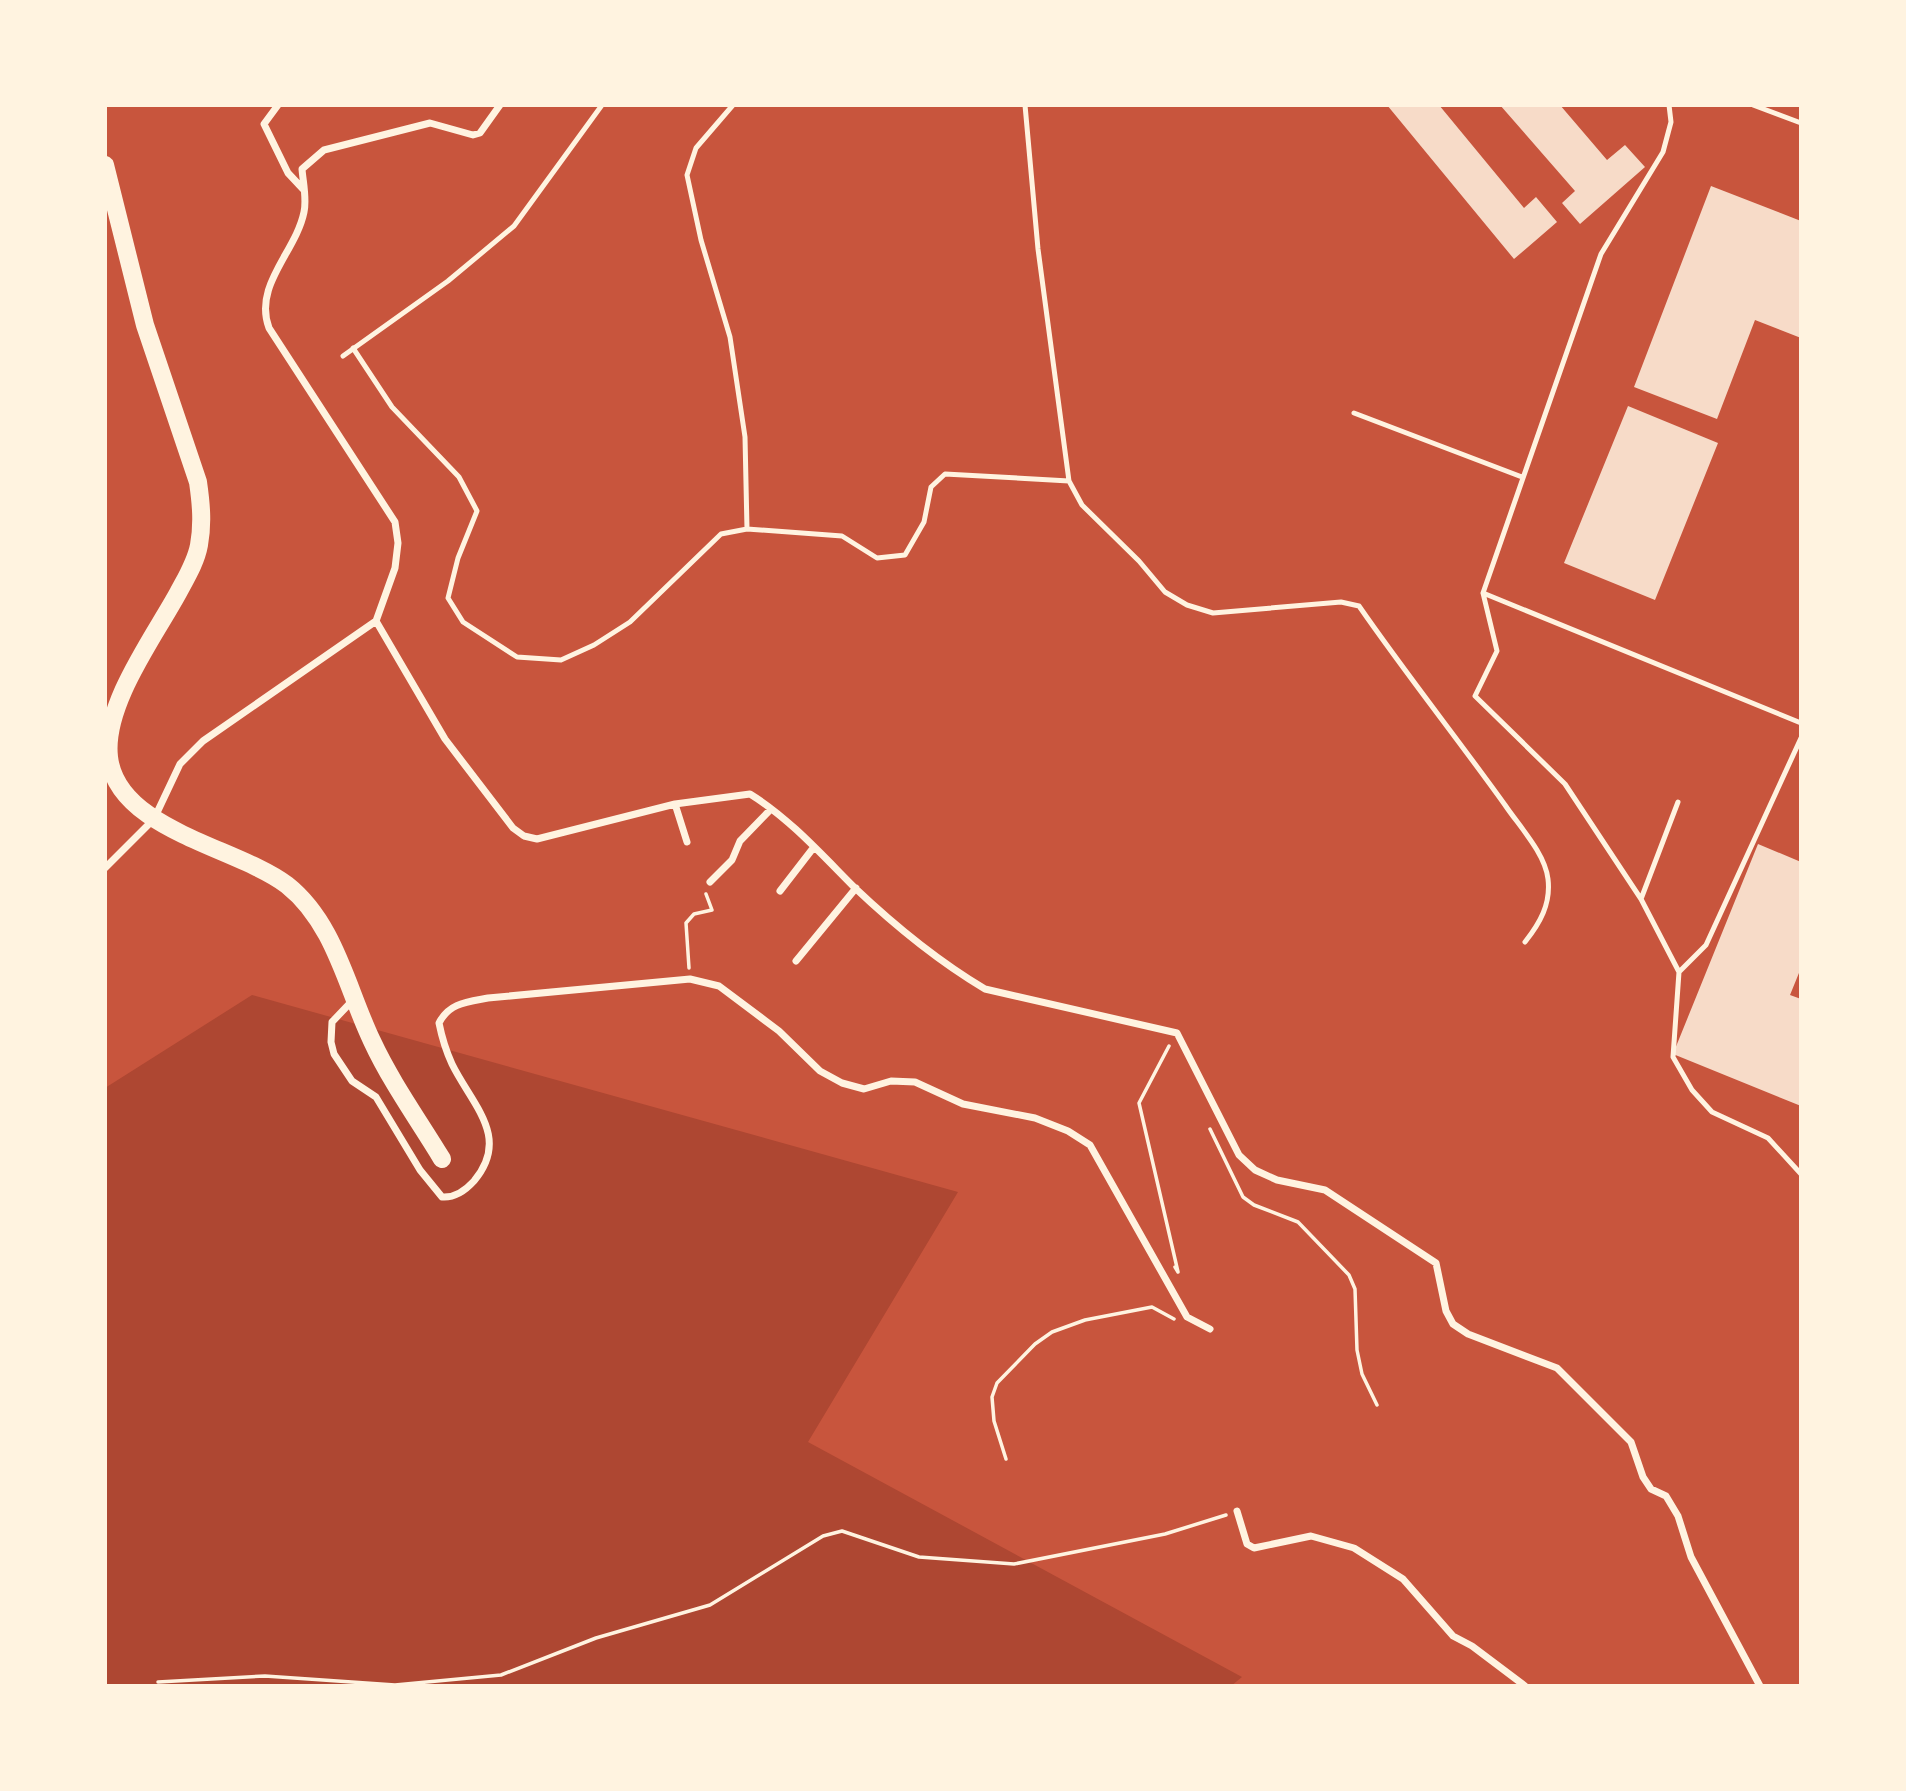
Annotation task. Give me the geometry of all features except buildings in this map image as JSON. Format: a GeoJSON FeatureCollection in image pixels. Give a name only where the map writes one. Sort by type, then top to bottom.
{"type":"FeatureCollection","features":[{"type":"Feature","properties":{"kind":"highway"},"geometry":{"type":"LineString","coordinates":[[105,165],[136,298],[198,482],[202,509],[199,546],[191,569],[125,687],[110,739],[109,757],[114,775],[126,794],[154,819],[258,866],[288,886],[313,911],[330,940],[373,1044],[442,1159]]}},
{"type":"Feature","properties":{"kind":"street"},"geometry":{"type":"LineString","coordinates":[[278,105],[264,124],[288,173],[303,189]]}},
{"type":"Feature","properties":{"kind":"street"},"geometry":{"type":"LineString","coordinates":[[105,868],[154,819],[180,764],[203,741],[376,621],[395,568],[398,543],[395,522],[269,328],[264,316],[267,294],[304,212],[302,169],[324,150],[430,123],[473,135],[480,133],[500,105]]}},
{"type":"Feature","properties":{"kind":"street"},"geometry":{"type":"LineString","coordinates":[[376,621],[445,739],[513,828],[524,836],[547,837],[675,804],[750,794],[771,809],[856,888],[940,958],[985,989],[1177,1032],[1240,1155],[1255,1170],[1277,1180],[1325,1190],[1436,1263],[1446,1311],[1453,1324],[1468,1334],[1557,1368],[1631,1442],[1643,1476],[1651,1489],[1666,1496],[1678,1516],[1691,1557],[1760,1686]]}},
{"type":"Feature","properties":{"kind":"street"},"geometry":{"type":"LineString","coordinates":[[675,804],[687,842]]}},
{"type":"Feature","properties":{"kind":"street"},"geometry":{"type":"LineString","coordinates":[[710,883],[733,860],[740,841],[771,809]]}},
{"type":"Feature","properties":{"kind":"street"},"geometry":{"type":"LineString","coordinates":[[780,891],[814,847]]}},
{"type":"Feature","properties":{"kind":"street"},"geometry":{"type":"LineString","coordinates":[[796,961],[856,888]]}},
{"type":"Feature","properties":{"kind":"street"},"geometry":{"type":"LineString","coordinates":[[353,999],[332,1022],[331,1042],[334,1054],[352,1081],[376,1097],[419,1170],[442,1197],[452,1198],[470,1185],[486,1166],[491,1144],[486,1122],[442,1041],[439,1023],[445,1011],[460,1003],[488,998],[690,979],[719,986],[779,1031],[820,1071],[842,1083],[864,1088],[891,1081],[915,1082],[963,1104],[1035,1118],[1069,1131],[1090,1145],[1187,1317],[1210,1329]]}},
{"type":"Feature","properties":{"kind":"street"},"geometry":{"type":"LineString","coordinates":[[1237,1511],[1247,1544],[1254,1548],[1291,1538],[1311,1536],[1354,1548],[1403,1579],[1452,1636],[1472,1646],[1525,1686]]}},
{"type":"Feature","properties":{"kind":"lane"},"geometry":{"type":"LineString","coordinates":[[343,356],[448,281],[514,226],[602,105]]}},
{"type":"Feature","properties":{"kind":"lane"},"geometry":{"type":"LineString","coordinates":[[733,105],[696,148],[687,175],[701,240],[730,338],[745,437],[747,529]]}},
{"type":"Feature","properties":{"kind":"lane"},"geometry":{"type":"LineString","coordinates":[[1025,105],[1038,249],[1069,481],[1082,505],[1139,561],[1165,593],[1187,605],[1213,613],[1341,601],[1359,606],[1454,733],[1535,849],[1548,877],[1548,903],[1538,926],[1525,942]]}},
{"type":"Feature","properties":{"kind":"lane"},"geometry":{"type":"LineString","coordinates":[[1669,105],[1671,122],[1663,152],[1601,254],[1483,593],[1497,651],[1475,696],[1564,784],[1642,899],[1679,972],[1673,1057],[1692,1090],[1712,1112],[1768,1138],[1801,1174]]}},
{"type":"Feature","properties":{"kind":"lane"},"geometry":{"type":"LineString","coordinates":[[1753,105],[1801,123]]}},
{"type":"Feature","properties":{"kind":"lane"},"geometry":{"type":"LineString","coordinates":[[353,348],[392,407],[459,477],[477,511],[458,558],[448,598],[463,622],[517,657],[561,660],[594,645],[630,622],[721,534],[747,529],[842,536],[877,558],[905,555],[924,522],[931,487],[945,474],[1069,481]]}},
{"type":"Feature","properties":{"kind":"lane"},"geometry":{"type":"LineString","coordinates":[[1354,412],[1522,477]]}},
{"type":"Feature","properties":{"kind":"lane"},"geometry":{"type":"LineString","coordinates":[[1483,593],[1801,723]]}},
{"type":"Feature","properties":{"kind":"lane"},"geometry":{"type":"LineString","coordinates":[[1679,972],[1706,945],[1801,738]]}},
{"type":"Feature","properties":{"kind":"lane"},"geometry":{"type":"LineString","coordinates":[[1642,899],[1678,802]]}},
{"type":"Feature","properties":{"kind":"path"},"geometry":{"type":"LineString","coordinates":[[690,979],[686,923],[694,914],[712,910],[705,892],[710,883]]}},
{"type":"Feature","properties":{"kind":"path"},"geometry":{"type":"LineString","coordinates":[[1164,1250],[1178,1272],[1139,1102],[1177,1032]]}},
{"type":"Feature","properties":{"kind":"path"},"geometry":{"type":"LineString","coordinates":[[1208,1094],[1203,1110],[1215,1142],[1243,1196],[1254,1205],[1298,1222],[1349,1275],[1356,1302],[1359,1362],[1377,1405]]}},
{"type":"Feature","properties":{"kind":"path"},"geometry":{"type":"LineString","coordinates":[[1006,1459],[994,1421],[992,1397],[997,1383],[1035,1343],[1052,1332],[1085,1320],[1152,1307],[1190,1327],[1198,1322]]}},
{"type":"Feature","properties":{"kind":"path"},"geometry":{"type":"LineString","coordinates":[[158,1682],[265,1676],[395,1685],[501,1675],[596,1637],[710,1605],[823,1536],[842,1531],[919,1557],[1014,1564],[1165,1535],[1237,1511]]}},
{"type":"Feature","properties":{"kind":"shaded area"},"geometry":{"type":"Polygon","coordinates":[[[252,995],[958,1192],[808,1442],[1242,1677],[1231,1686],[105,1686],[105,1088],[252,995]]]}}]}
